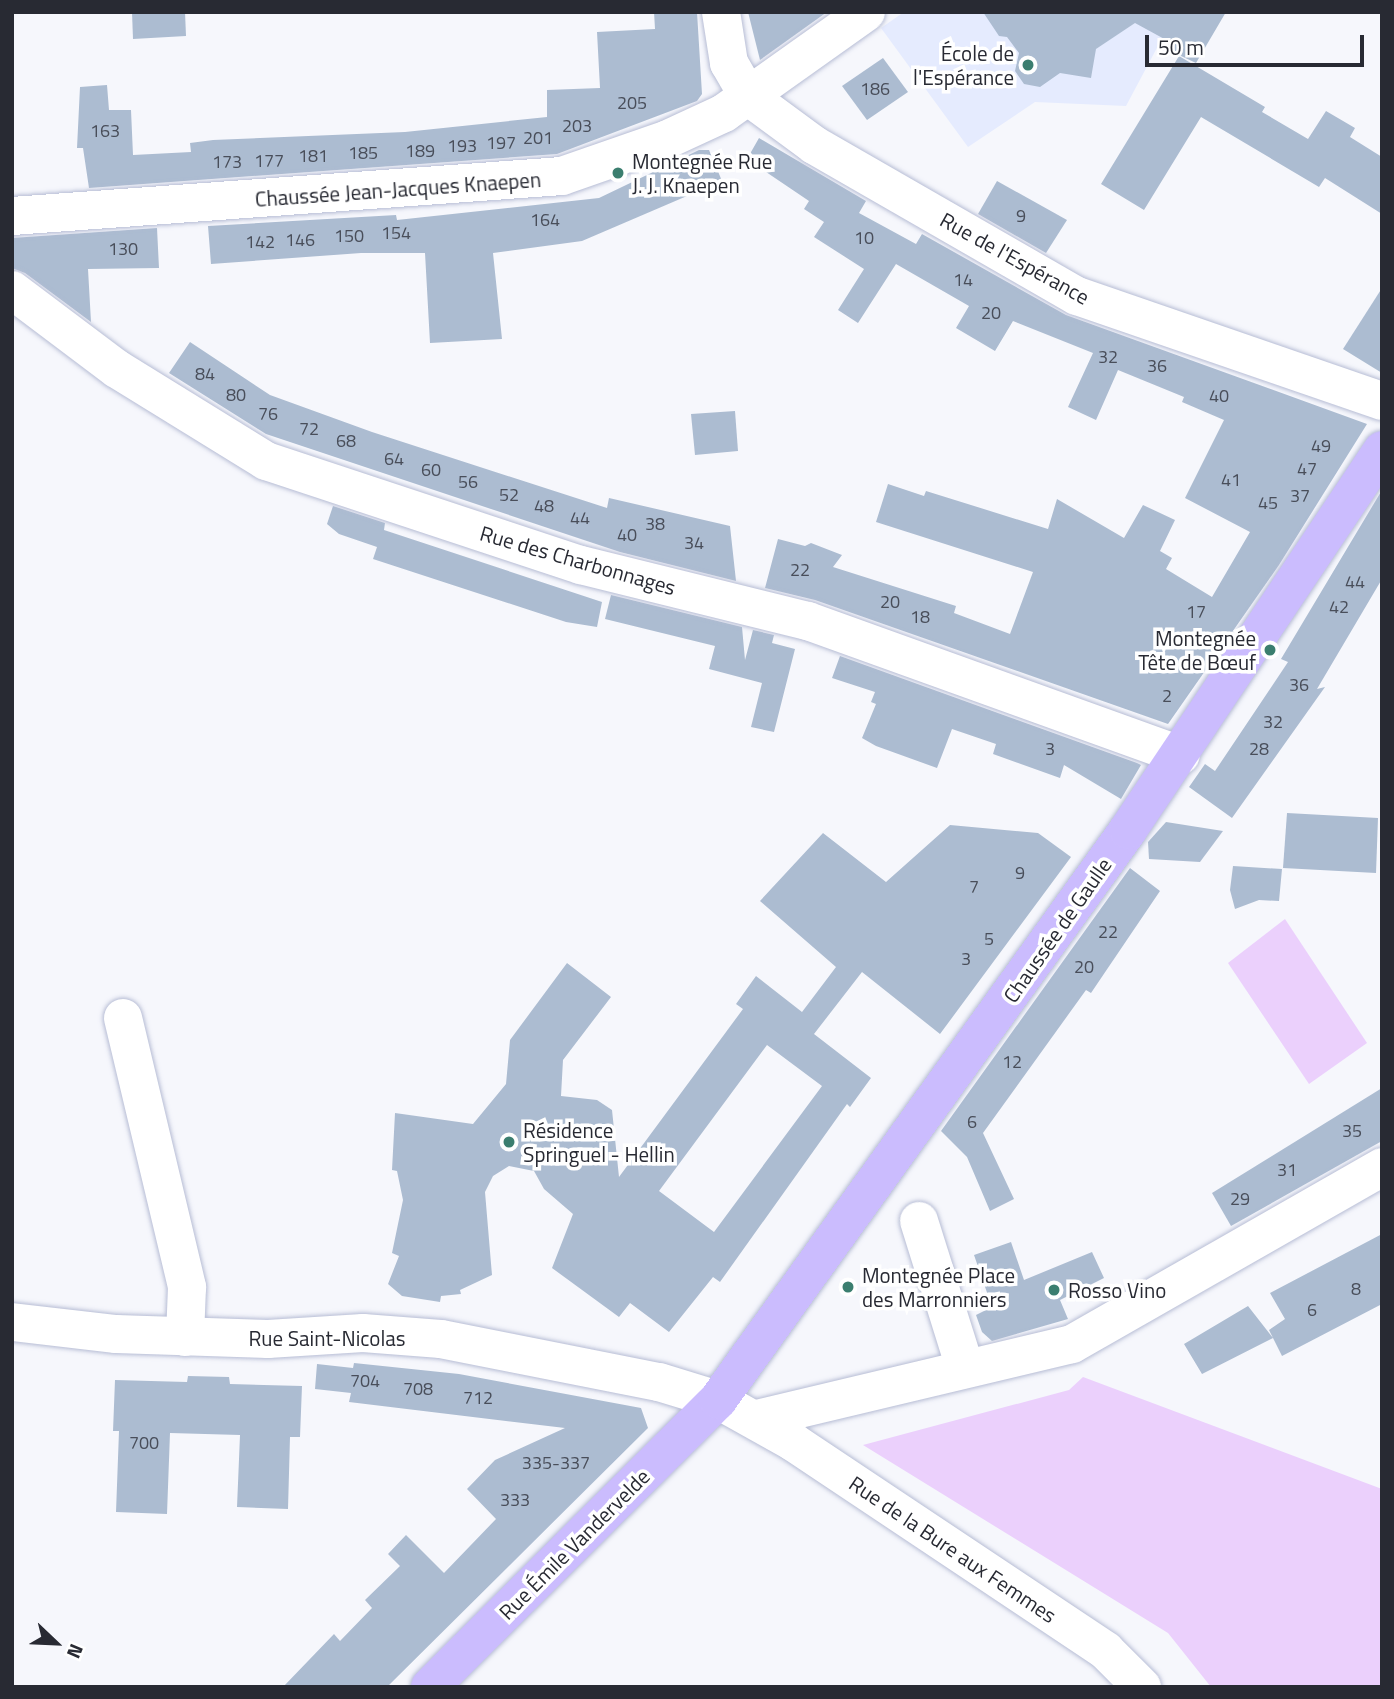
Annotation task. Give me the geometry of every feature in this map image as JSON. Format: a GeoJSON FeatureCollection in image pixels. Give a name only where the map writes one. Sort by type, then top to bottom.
{"type":"FeatureCollection","features":[{"type":"Feature","properties":{"kind":"main road","name":"Chaussée de Gaulle"},"geometry":{"type":"LineString","coordinates":[[718,1400],[1181,755],[1382,450]]}},
{"type":"Feature","properties":{"kind":"main road","name":"Rue Émile Vandervelde"},"geometry":{"type":"LineString","coordinates":[[430,1687],[718,1400]]}},
{"type":"Feature","properties":{"kind":"street"},"geometry":{"type":"LineString","coordinates":[[721,12],[729,63],[749,97]]}},
{"type":"Feature","properties":{"kind":"street","name":"Chaussée Jean-Jacques Knaepen"},"geometry":{"type":"LineString","coordinates":[[12,216],[562,176],[668,139],[749,97],[866,12]]}},
{"type":"Feature","properties":{"kind":"street","name":"Rue de l'Espérance"},"geometry":{"type":"LineString","coordinates":[[749,97],[814,145],[1077,296],[1382,401]]}},
{"type":"Feature","properties":{"kind":"street","name":"Rue des Charbonnages"},"geometry":{"type":"LineString","coordinates":[[12,290],[117,369],[265,461],[581,565],[808,621],[1181,755]]}},
{"type":"Feature","properties":{"kind":"street"},"geometry":{"type":"LineString","coordinates":[[123,1018],[187,1287],[185,1337]]}},
{"type":"Feature","properties":{"kind":"street"},"geometry":{"type":"LineString","coordinates":[[757,1419],[1072,1344],[1382,1167]]}},
{"type":"Feature","properties":{"kind":"street"},"geometry":{"type":"LineString","coordinates":[[919,1221],[965,1368]]}},
{"type":"Feature","properties":{"kind":"street","name":"Rue Saint-Nicolas"},"geometry":{"type":"LineString","coordinates":[[12,1322],[185,1337],[268,1339],[363,1333],[440,1339],[659,1382],[718,1400],[757,1419]]}},
{"type":"Feature","properties":{"kind":"street","name":"Rue de la Bure aux Femmes"},"geometry":{"type":"LineString","coordinates":[[757,1419],[1106,1651],[1142,1687]]}},
{"type":"Feature","properties":{"kind":"shaded area","name":"École de l'Espérance"},"geometry":{"type":"Polygon","coordinates":[[[904,12],[1176,12],[1126,106],[1035,102],[968,147],[881,28],[904,12]]]}},
{"type":"Feature","properties":{"kind":"shaded area"},"geometry":{"type":"Polygon","coordinates":[[[1285,919],[1367,1043],[1309,1084],[1228,963],[1285,919]]]}},
{"type":"Feature","properties":{"kind":"shaded area"},"geometry":{"type":"Polygon","coordinates":[[[1083,1377],[1382,1489],[1382,1687],[1211,1687],[1168,1633],[863,1445],[1069,1390],[1083,1377]]]}},
{"type":"Feature","properties":{"kind":"building"},"geometry":{"type":"Polygon","coordinates":[[[132,12],[185,12],[186,36],[133,39],[132,12]]]}},
{"type":"Feature","properties":{"kind":"building"},"geometry":{"type":"Polygon","coordinates":[[[654,12],[697,12],[702,94],[697,101],[557,154],[89,188],[83,148],[77,148],[80,87],[107,85],[109,110],[131,110],[133,155],[191,152],[190,143],[213,140],[405,132],[547,117],[547,90],[600,88],[597,32],[655,29],[654,12]]]}},
{"type":"Feature","properties":{"kind":"building"},"geometry":{"type":"Polygon","coordinates":[[[748,12],[827,12],[760,60],[748,12]]]}},
{"type":"Feature","properties":{"kind":"building"},"geometry":{"type":"Polygon","coordinates":[[[983,12],[1226,12],[1196,63],[1164,48],[1168,41],[1135,23],[1096,49],[1091,78],[1060,73],[1040,87],[1024,84],[1015,71],[1019,53],[1007,37],[999,36],[983,12]]]}},
{"type":"Feature","properties":{"kind":"building"},"geometry":{"type":"Polygon","coordinates":[[[1179,56],[1265,107],[1262,112],[1308,139],[1326,111],[1355,128],[1350,137],[1382,157],[1382,214],[1325,178],[1319,187],[1201,117],[1144,210],[1101,184],[1179,56]]]}},
{"type":"Feature","properties":{"kind":"building"},"geometry":{"type":"Polygon","coordinates":[[[883,58],[908,92],[867,120],[842,86],[883,58]]]}},
{"type":"Feature","properties":{"kind":"building"},"geometry":{"type":"Polygon","coordinates":[[[759,138],[866,201],[859,213],[916,244],[922,234],[1066,315],[1367,424],[1279,565],[1168,724],[815,600],[765,588],[778,539],[805,546],[811,543],[842,555],[833,567],[956,606],[954,613],[1010,634],[1033,572],[876,522],[888,484],[924,496],[926,491],[1048,529],[1057,499],[1124,538],[1143,505],[1175,520],[1160,551],[1172,558],[1166,569],[1212,597],[1250,532],[1185,498],[1224,420],[1182,402],[1184,397],[1118,370],[1096,420],[1068,407],[1093,353],[1013,321],[995,351],[956,328],[969,306],[896,264],[858,323],[838,310],[864,269],[814,237],[824,222],[804,209],[809,201],[747,159],[759,138]]]}},
{"type":"Feature","properties":{"kind":"building"},"geometry":{"type":"Polygon","coordinates":[[[699,150],[709,150],[722,181],[582,241],[493,253],[502,339],[430,343],[425,253],[361,253],[211,264],[208,226],[396,215],[397,220],[599,198],[699,150]]]}},
{"type":"Feature","properties":{"kind":"building"},"geometry":{"type":"Polygon","coordinates":[[[997,181],[1067,220],[1046,253],[978,214],[997,181]]]}},
{"type":"Feature","properties":{"kind":"building"},"geometry":{"type":"Polygon","coordinates":[[[157,228],[159,268],[88,269],[91,322],[25,273],[12,268],[12,238],[157,228]]]}},
{"type":"Feature","properties":{"kind":"building"},"geometry":{"type":"Polygon","coordinates":[[[1382,288],[1382,373],[1343,349],[1382,288]]]}},
{"type":"Feature","properties":{"kind":"building"},"geometry":{"type":"Polygon","coordinates":[[[190,342],[270,395],[372,432],[607,508],[609,498],[730,526],[736,581],[620,552],[266,434],[169,373],[190,342]]]}},
{"type":"Feature","properties":{"kind":"building"},"geometry":{"type":"Polygon","coordinates":[[[735,411],[738,451],[695,455],[691,414],[735,411]]]}},
{"type":"Feature","properties":{"kind":"building"},"geometry":{"type":"Polygon","coordinates":[[[1382,490],[1382,579],[1317,689],[1325,687],[1232,818],[1189,787],[1205,764],[1215,771],[1288,662],[1281,659],[1382,490]]]}},
{"type":"Feature","properties":{"kind":"building"},"geometry":{"type":"Polygon","coordinates":[[[333,506],[385,523],[384,530],[602,602],[597,627],[566,622],[373,559],[377,547],[339,534],[327,524],[333,506]]]}},
{"type":"Feature","properties":{"kind":"building"},"geometry":{"type":"Polygon","coordinates":[[[611,595],[742,627],[745,660],[753,630],[774,635],[772,643],[795,649],[774,732],[751,727],[762,683],[709,669],[715,646],[605,619],[611,595]]]}},
{"type":"Feature","properties":{"kind":"building"},"geometry":{"type":"Polygon","coordinates":[[[840,656],[1141,765],[1121,799],[1064,765],[1060,778],[993,754],[996,744],[952,729],[937,768],[876,746],[862,738],[876,704],[871,702],[875,692],[832,678],[840,656]]]}},
{"type":"Feature","properties":{"kind":"building"},"geometry":{"type":"Polygon","coordinates":[[[1287,813],[1378,818],[1376,873],[1283,868],[1287,813]]]}},
{"type":"Feature","properties":{"kind":"building"},"geometry":{"type":"Polygon","coordinates":[[[1166,822],[1223,831],[1200,862],[1149,859],[1148,842],[1166,822]]]}},
{"type":"Feature","properties":{"kind":"building","name":"Résidence Springuel - Hellin"},"geometry":{"type":"Polygon","coordinates":[[[950,825],[1038,833],[1071,857],[940,1034],[862,972],[814,1034],[871,1078],[850,1107],[847,1104],[720,1282],[713,1277],[669,1332],[630,1303],[619,1317],[552,1268],[573,1214],[544,1189],[534,1171],[509,1166],[493,1176],[485,1192],[492,1275],[460,1290],[461,1294],[441,1296],[440,1302],[402,1296],[388,1284],[399,1256],[392,1253],[403,1200],[397,1171],[392,1170],[395,1113],[473,1124],[506,1084],[510,1040],[567,963],[611,997],[563,1060],[561,1096],[597,1100],[612,1110],[619,1177],[743,1009],[736,1004],[756,976],[802,1012],[836,967],[760,901],[823,833],[886,882],[950,825]],[[767,1045],[659,1191],[714,1232],[822,1086],[767,1045]]]}},
{"type":"Feature","properties":{"kind":"building"},"geometry":{"type":"Polygon","coordinates":[[[1233,866],[1282,869],[1279,901],[1259,900],[1235,909],[1230,890],[1233,866]]]}},
{"type":"Feature","properties":{"kind":"building"},"geometry":{"type":"Polygon","coordinates":[[[1130,868],[1160,891],[1091,993],[1086,990],[983,1133],[1014,1199],[990,1211],[967,1157],[941,1131],[1130,868]]]}},
{"type":"Feature","properties":{"kind":"building"},"geometry":{"type":"Polygon","coordinates":[[[1382,1088],[1382,1141],[1231,1226],[1212,1193],[1382,1088]]]}},
{"type":"Feature","properties":{"kind":"building"},"geometry":{"type":"Polygon","coordinates":[[[1382,1234],[1382,1304],[1282,1356],[1269,1330],[1285,1319],[1270,1293],[1382,1234]]]}},
{"type":"Feature","properties":{"kind":"building","name":"Rosso Vino"},"geometry":{"type":"Polygon","coordinates":[[[1011,1242],[1024,1280],[1092,1252],[1104,1278],[1060,1300],[1068,1319],[992,1341],[982,1332],[976,1315],[992,1307],[974,1255],[1011,1242]]]}},
{"type":"Feature","properties":{"kind":"building"},"geometry":{"type":"Polygon","coordinates":[[[1248,1306],[1273,1338],[1202,1374],[1184,1344],[1248,1306]]]}},
{"type":"Feature","properties":{"kind":"building"},"geometry":{"type":"Polygon","coordinates":[[[354,1363],[459,1374],[641,1408],[648,1428],[387,1687],[283,1687],[334,1634],[340,1641],[372,1608],[365,1600],[400,1566],[388,1554],[406,1535],[444,1573],[496,1519],[467,1489],[495,1460],[565,1428],[349,1402],[351,1393],[315,1389],[317,1364],[353,1368],[354,1363]]]}},
{"type":"Feature","properties":{"kind":"building"},"geometry":{"type":"Polygon","coordinates":[[[188,1376],[229,1377],[230,1384],[302,1386],[300,1437],[290,1437],[288,1509],[237,1507],[240,1435],[170,1433],[167,1514],[116,1512],[119,1431],[113,1431],[115,1380],[187,1382],[188,1376]]]}},
{"type":"Feature","properties":{"kind":"place","name":"École de l'Espérance"},"geometry":{"type":"Point","coordinates":[1028,65]}},
{"type":"Feature","properties":{"kind":"place","name":"Montegnée Rue J. J. Knaepen"},"geometry":{"type":"Point","coordinates":[618,173]}},
{"type":"Feature","properties":{"kind":"place","name":"Montegnée Tête de Bœuf"},"geometry":{"type":"Point","coordinates":[1270,650]}},
{"type":"Feature","properties":{"kind":"place","name":"Résidence Springuel - Hellin"},"geometry":{"type":"Point","coordinates":[509,1142]}},
{"type":"Feature","properties":{"kind":"place","name":"Montegnée Place des Marronniers"},"geometry":{"type":"Point","coordinates":[848,1287]}},
{"type":"Feature","properties":{"kind":"place","name":"Rosso Vino"},"geometry":{"type":"Point","coordinates":[1054,1290]}}]}
